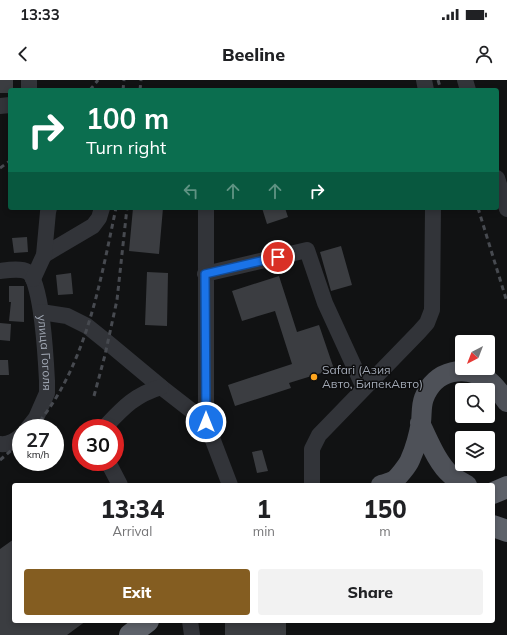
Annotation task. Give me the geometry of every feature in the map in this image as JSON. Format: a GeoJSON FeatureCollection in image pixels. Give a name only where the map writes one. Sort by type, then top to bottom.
{"type":"FeatureCollection","features":[{"type":"Feature","properties":{"kind":"highway"},"geometry":{"type":"LineString","coordinates":[[495,527],[507,531]]}},
{"type":"Feature","properties":{"kind":"highway"},"geometry":{"type":"LineString","coordinates":[[130,635],[145,623]]}},
{"type":"Feature","properties":{"kind":"main road"},"geometry":{"type":"LineString","coordinates":[[388,483],[394,481],[410,462],[420,423],[424,397],[432,383],[442,376],[454,371],[463,371],[475,374],[490,382],[507,402]]}},
{"type":"Feature","properties":{"kind":"main road"},"geometry":{"type":"LineString","coordinates":[[420,423],[432,449],[440,461],[450,474],[464,483]]}},
{"type":"Feature","properties":{"kind":"street"},"geometry":{"type":"LineString","coordinates":[[499,184],[507,209]]}},
{"type":"Feature","properties":{"kind":"street"},"geometry":{"type":"LineString","coordinates":[[0,270],[22,270],[28,272],[33,279],[44,255],[49,210]]}},
{"type":"Feature","properties":{"kind":"street"},"geometry":{"type":"LineString","coordinates":[[44,255],[93,226],[99,218],[101,210]]}},
{"type":"Feature","properties":{"kind":"street"},"geometry":{"type":"LineString","coordinates":[[206,210],[206,422],[229,483]]}},
{"type":"Feature","properties":{"kind":"street"},"geometry":{"type":"LineString","coordinates":[[312,483],[312,449],[319,434],[427,323],[432,310],[433,210]]}},
{"type":"Feature","properties":{"kind":"street"},"geometry":{"type":"LineString","coordinates":[[205,274],[307,250],[325,304],[364,388]]}},
{"type":"Feature","properties":{"kind":"street","name":"улица Гоголя"},"geometry":{"type":"LineString","coordinates":[[33,279],[40,305],[47,381],[47,394],[35,419]]}},
{"type":"Feature","properties":{"kind":"street"},"geometry":{"type":"LineString","coordinates":[[40,305],[87,326],[206,422]]}},
{"type":"Feature","properties":{"kind":"street"},"geometry":{"type":"LineString","coordinates":[[112,419],[120,410],[139,396],[161,387]]}},
{"type":"Feature","properties":{"kind":"street"},"geometry":{"type":"LineString","coordinates":[[0,444],[12,442]]}},
{"type":"Feature","properties":{"kind":"street"},"geometry":{"type":"LineString","coordinates":[[113,471],[119,483]]}},
{"type":"Feature","properties":{"kind":"street"},"geometry":{"type":"LineString","coordinates":[[188,635],[190,623]]}},
{"type":"Feature","properties":{"kind":"street"},"geometry":{"type":"LineString","coordinates":[[190,623],[192,635]]}},
{"type":"Feature","properties":{"kind":"building"},"geometry":{"type":"Polygon","coordinates":[[[0,80],[13,80],[13,88],[8,88],[8,93],[0,93],[0,80]]]}},
{"type":"Feature","properties":{"kind":"building"},"geometry":{"type":"Polygon","coordinates":[[[133,210],[163,210],[159,254],[129,251],[133,210]]]}},
{"type":"Feature","properties":{"kind":"building"},"geometry":{"type":"Polygon","coordinates":[[[263,210],[286,210],[288,217],[267,224],[263,210]]]}},
{"type":"Feature","properties":{"kind":"building"},"geometry":{"type":"Polygon","coordinates":[[[27,237],[28,252],[14,253],[12,238],[27,237]]]}},
{"type":"Feature","properties":{"kind":"building"},"geometry":{"type":"Polygon","coordinates":[[[341,246],[352,285],[331,291],[320,252],[341,246]]]}},
{"type":"Feature","properties":{"kind":"building"},"geometry":{"type":"Polygon","coordinates":[[[147,272],[168,273],[167,326],[145,325],[147,272]]]}},
{"type":"Feature","properties":{"kind":"building"},"geometry":{"type":"Polygon","coordinates":[[[71,273],[73,294],[58,295],[56,275],[71,273]]]}},
{"type":"Feature","properties":{"kind":"building"},"geometry":{"type":"Polygon","coordinates":[[[279,276],[297,332],[319,325],[334,369],[289,383],[291,388],[235,406],[228,385],[292,364],[275,311],[242,321],[232,291],[279,276]]]}},
{"type":"Feature","properties":{"kind":"building"},"geometry":{"type":"Polygon","coordinates":[[[9,286],[24,286],[24,322],[9,321],[11,302],[9,302],[9,286]]]}},
{"type":"Feature","properties":{"kind":"building"},"geometry":{"type":"Polygon","coordinates":[[[0,323],[11,324],[10,341],[0,340],[0,323]]]}},
{"type":"Feature","properties":{"kind":"building"},"geometry":{"type":"Polygon","coordinates":[[[0,360],[8,360],[9,375],[0,375],[0,360]]]}},
{"type":"Feature","properties":{"kind":"building"},"geometry":{"type":"Polygon","coordinates":[[[262,450],[268,471],[257,473],[252,452],[262,450]]]}},
{"type":"Feature","properties":{"kind":"building"},"geometry":{"type":"Polygon","coordinates":[[[12,540],[12,623],[83,623],[67,635],[0,635],[0,549],[12,540]]]}},
{"type":"Feature","properties":{"kind":"building"},"geometry":{"type":"Polygon","coordinates":[[[225,623],[286,623],[286,635],[225,635],[225,623]]]}},
{"type":"Feature","properties":{"kind":"railway"},"geometry":{"type":"LineString","coordinates":[[92,88],[98,80]]}},
{"type":"Feature","properties":{"kind":"railway"},"geometry":{"type":"LineString","coordinates":[[123,88],[124,80]]}},
{"type":"Feature","properties":{"kind":"railway"},"geometry":{"type":"LineString","coordinates":[[140,88],[141,80]]}},
{"type":"Feature","properties":{"kind":"railway"},"geometry":{"type":"LineString","coordinates":[[438,80],[440,88]]}},
{"type":"Feature","properties":{"kind":"railway"},"geometry":{"type":"LineString","coordinates":[[0,168],[8,162]]}},
{"type":"Feature","properties":{"kind":"railway"},"geometry":{"type":"LineString","coordinates":[[41,419],[52,404],[79,352],[97,295],[116,210]]}},
{"type":"Feature","properties":{"kind":"railway"},"geometry":{"type":"LineString","coordinates":[[94,396],[117,300],[127,210]]}},
{"type":"Feature","properties":{"kind":"railway"},"geometry":{"type":"LineString","coordinates":[[479,210],[507,302]]}},
{"type":"Feature","properties":{"kind":"railway"},"geometry":{"type":"LineString","coordinates":[[0,460],[12,450]]}},
{"type":"Feature","properties":{"kind":"place","name":"Safari (Азия Авто, БипекАвто)"},"geometry":{"type":"Point","coordinates":[314,377]}},
{"type":"Feature","properties":{"kind":"route"},"geometry":{"type":"LineString","coordinates":[[206,422],[205,274],[278,257]]}}]}
